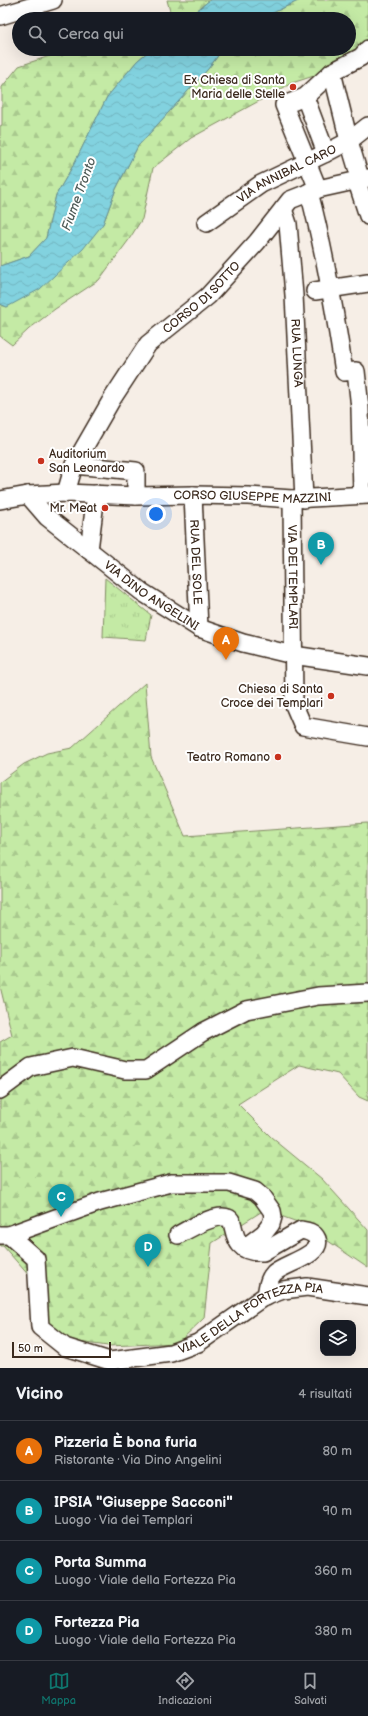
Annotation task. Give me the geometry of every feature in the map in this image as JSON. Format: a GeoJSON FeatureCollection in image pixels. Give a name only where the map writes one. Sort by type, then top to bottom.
{"type":"FeatureCollection","features":[{"type":"Feature","properties":{"kind":"street"},"geometry":{"type":"LineString","coordinates":[[13,12],[53,0]]}},
{"type":"Feature","properties":{"kind":"street"},"geometry":{"type":"LineString","coordinates":[[0,16],[12,12]]}},
{"type":"Feature","properties":{"kind":"street"},"geometry":{"type":"LineString","coordinates":[[365,495],[360,408],[356,371],[344,372],[323,290],[322,240],[314,191],[307,161],[284,105],[305,97],[332,72],[361,57],[368,49]]}},
{"type":"Feature","properties":{"kind":"street"},"geometry":{"type":"LineString","coordinates":[[332,72],[349,141],[362,180],[368,216]]}},
{"type":"Feature","properties":{"kind":"street"},"geometry":{"type":"LineString","coordinates":[[305,97],[326,154]]}},
{"type":"Feature","properties":{"kind":"street","name":"VIA ANNIBAL CARO"},"geometry":{"type":"LineString","coordinates":[[206,223],[261,184],[307,161],[326,154],[349,141],[368,126]]}},
{"type":"Feature","properties":{"kind":"street","name":"CORSO DI SOTTO"},"geometry":{"type":"LineString","coordinates":[[66,493],[74,465],[112,399],[148,344],[208,296],[257,242],[290,200],[314,191],[362,180]]}},
{"type":"Feature","properties":{"kind":"street","name":"RUA LUNGA"},"geometry":{"type":"LineString","coordinates":[[283,209],[288,224],[296,294],[298,499]]}},
{"type":"Feature","properties":{"kind":"street"},"geometry":{"type":"LineString","coordinates":[[323,290],[368,283]]}},
{"type":"Feature","properties":{"kind":"street"},"geometry":{"type":"LineString","coordinates":[[74,465],[136,471],[136,496]]}},
{"type":"Feature","properties":{"kind":"street","name":"CORSO GIUSEPPE MAZZINI"},"geometry":{"type":"LineString","coordinates":[[0,500],[28,495],[66,493],[136,496],[193,495],[298,499],[365,495]]}},
{"type":"Feature","properties":{"kind":"street"},"geometry":{"type":"LineString","coordinates":[[89,550],[96,494]]}},
{"type":"Feature","properties":{"kind":"street","name":"VIA DINO ANGELINI"},"geometry":{"type":"LineString","coordinates":[[28,495],[47,517],[142,592],[199,628],[293,656],[368,666]]}},
{"type":"Feature","properties":{"kind":"street","name":"RUA DEL SOLE"},"geometry":{"type":"LineString","coordinates":[[193,495],[199,628]]}},
{"type":"Feature","properties":{"kind":"street","name":"VIA DEI TEMPLARI"},"geometry":{"type":"LineString","coordinates":[[298,499],[293,656],[294,705],[303,726],[368,737]]}},
{"type":"Feature","properties":{"kind":"street"},"geometry":{"type":"LineString","coordinates":[[0,1090],[31,1067],[73,1058],[125,1070],[146,1070],[203,1032],[246,1010],[318,996],[368,993]]}},
{"type":"Feature","properties":{"kind":"street"},"geometry":{"type":"LineString","coordinates":[[5,1235],[100,1202],[171,1183],[229,1183],[256,1191],[272,1211],[273,1217],[271,1224],[264,1233],[244,1248]]}},
{"type":"Feature","properties":{"kind":"street"},"geometry":{"type":"LineString","coordinates":[[178,1235],[214,1219],[228,1218],[232,1220],[236,1239],[248,1251],[263,1252],[301,1230],[308,1231],[314,1235],[317,1240],[317,1246],[313,1252],[278,1270],[272,1275],[266,1297]]}},
{"type":"Feature","properties":{"kind":"street","name":"VIALE DELLA FORTEZZA PIA"},"geometry":{"type":"LineString","coordinates":[[5,1235],[36,1259],[40,1327],[65,1347],[110,1361],[171,1353],[198,1343],[266,1297],[283,1290],[307,1287],[368,1296]]}},
{"type":"Feature","properties":{"kind":"green space"},"geometry":{"type":"Polygon","coordinates":[[[167,0],[210,0],[195,12],[170,12],[167,0]]]}},
{"type":"Feature","properties":{"kind":"green space"},"geometry":{"type":"Polygon","coordinates":[[[300,0],[368,0],[368,40],[356,50],[356,12],[275,12],[300,0]]]}},
{"type":"Feature","properties":{"kind":"green space"},"geometry":{"type":"Polygon","coordinates":[[[50,56],[143,56],[107,97],[74,164],[56,195],[46,238],[29,256],[0,266],[0,126],[2,125],[2,87],[19,66],[50,56]]]}},
{"type":"Feature","properties":{"kind":"green space"},"geometry":{"type":"Polygon","coordinates":[[[218,56],[349,56],[320,74],[292,83],[191,138],[153,168],[142,219],[128,241],[99,280],[55,309],[29,329],[12,345],[0,336],[0,304],[7,307],[103,224],[116,189],[138,146],[208,69],[218,56]]]}},
{"type":"Feature","properties":{"kind":"green space"},"geometry":{"type":"Polygon","coordinates":[[[105,578],[151,615],[146,640],[103,637],[105,578]]]}},
{"type":"Feature","properties":{"kind":"green space"},"geometry":{"type":"Polygon","coordinates":[[[145,683],[151,757],[185,836],[368,823],[368,1101],[359,1097],[338,1074],[299,1065],[238,1104],[271,1137],[322,1179],[368,1230],[368,1268],[303,1224],[264,1210],[212,1243],[204,1318],[178,1343],[108,1346],[48,1338],[38,1286],[3,1246],[0,1246],[0,1042],[12,1035],[0,986],[0,782],[24,764],[47,753],[72,748],[145,683]]]}},
{"type":"Feature","properties":{"kind":"water"},"geometry":{"type":"Polygon","coordinates":[[[210,0],[300,0],[275,12],[195,12],[210,0]]]}},
{"type":"Feature","properties":{"kind":"water","name":"Fiume Tronto"},"geometry":{"type":"Polygon","coordinates":[[[143,56],[218,56],[208,69],[138,146],[116,189],[103,224],[83,249],[40,289],[7,307],[0,304],[0,266],[29,256],[46,238],[56,195],[74,164],[107,97],[143,56]]]}},
{"type":"Feature","properties":{"kind":"place","name":"Ex Chiesa di Santa Maria delle Stelle"},"geometry":{"type":"Point","coordinates":[293,87]}},
{"type":"Feature","properties":{"kind":"place","name":"Auditorium San Leonardo"},"geometry":{"type":"Point","coordinates":[41,461]}},
{"type":"Feature","properties":{"kind":"place","name":"Mr. Meat"},"geometry":{"type":"Point","coordinates":[105,508]}},
{"type":"Feature","properties":{"kind":"place","name":"IPSIA \"Giuseppe Sacconi\""},"geometry":{"type":"Point","coordinates":[321,565]}},
{"type":"Feature","properties":{"kind":"place","name":"Pizzeria È bona furia"},"geometry":{"type":"Point","coordinates":[226,660]}},
{"type":"Feature","properties":{"kind":"place","name":"Chiesa di Santa Croce dei Templari"},"geometry":{"type":"Point","coordinates":[331,696]}},
{"type":"Feature","properties":{"kind":"place","name":"Teatro Romano"},"geometry":{"type":"Point","coordinates":[278,757]}},
{"type":"Feature","properties":{"kind":"place","name":"Porta Summa"},"geometry":{"type":"Point","coordinates":[61,1217]}},
{"type":"Feature","properties":{"kind":"place","name":"Fortezza Pia"},"geometry":{"type":"Point","coordinates":[148,1267]}}]}
